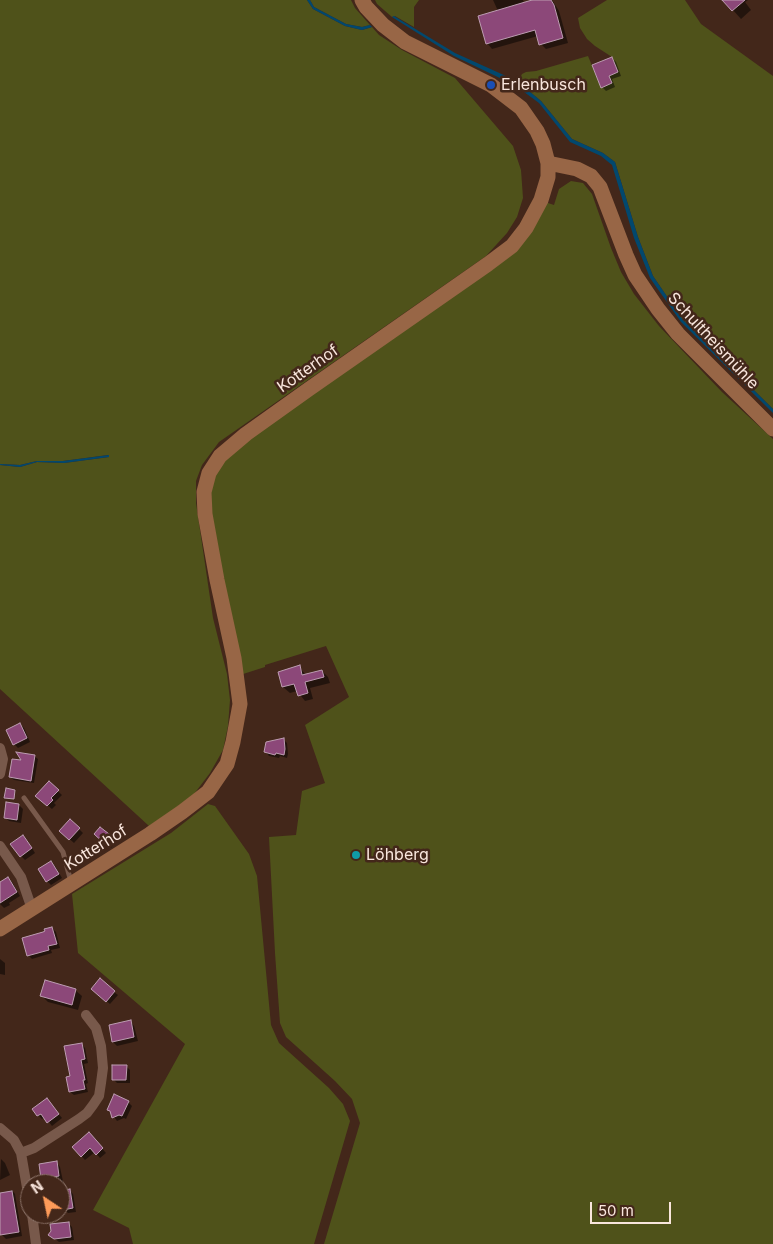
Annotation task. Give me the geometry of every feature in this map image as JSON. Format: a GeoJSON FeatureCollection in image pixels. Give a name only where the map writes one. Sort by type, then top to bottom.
{"type":"FeatureCollection","features":[{"type":"Feature","properties":{"kind":"street"},"geometry":{"type":"LineString","coordinates":[[362,0],[366,7],[384,25],[405,42],[491,85],[503,93],[520,108],[537,131],[548,163]]}},
{"type":"Feature","properties":{"kind":"street","name":"Schultheismühle"},"geometry":{"type":"LineString","coordinates":[[548,163],[577,169],[591,176],[600,188],[635,275],[658,309],[678,334],[773,429]]}},
{"type":"Feature","properties":{"kind":"street","name":"Kotterhof"},"geometry":{"type":"LineString","coordinates":[[0,929],[182,812],[208,792],[227,764],[234,742],[240,704],[234,658],[205,514],[204,492],[209,473],[220,456],[246,434],[512,246],[526,228],[541,200],[548,176],[548,163]]}},
{"type":"Feature","properties":{"kind":"street"},"geometry":{"type":"LineString","coordinates":[[0,748],[3,759],[0,774]]}},
{"type":"Feature","properties":{"kind":"street"},"geometry":{"type":"LineString","coordinates":[[0,846],[21,877],[32,909]]}},
{"type":"Feature","properties":{"kind":"street"},"geometry":{"type":"LineString","coordinates":[[22,1153],[34,1148],[79,1119],[94,1105],[99,1096],[103,1068],[101,1046],[96,1028],[86,1014]]}},
{"type":"Feature","properties":{"kind":"street"},"geometry":{"type":"LineString","coordinates":[[0,1128],[14,1140],[22,1153],[25,1174]]}},
{"type":"Feature","properties":{"kind":"street"},"geometry":{"type":"LineString","coordinates":[[33,1224],[36,1244]]}},
{"type":"Feature","properties":{"kind":"lane"},"geometry":{"type":"LineString","coordinates":[[24,798],[63,852],[72,884]]}},
{"type":"Feature","properties":{"kind":"green space"},"geometry":{"type":"Polygon","coordinates":[[[0,0],[307,0],[313,9],[345,26],[362,30],[372,27],[379,35],[402,50],[455,78],[513,146],[521,170],[523,198],[517,217],[507,233],[486,256],[219,442],[202,465],[196,481],[196,503],[213,618],[227,674],[230,700],[228,726],[223,750],[210,773],[194,794],[149,826],[0,689],[0,465],[20,467],[37,462],[64,463],[109,457],[108,455],[63,461],[37,461],[20,465],[0,464],[0,0]]]}},
{"type":"Feature","properties":{"kind":"green space"},"geometry":{"type":"Polygon","coordinates":[[[310,0],[351,0],[355,8],[370,25],[362,27],[346,24],[314,7],[310,0]]]}},
{"type":"Feature","properties":{"kind":"green space"},"geometry":{"type":"Polygon","coordinates":[[[375,0],[419,0],[414,7],[414,27],[395,16],[392,17],[375,0]]]}},
{"type":"Feature","properties":{"kind":"green space"},"geometry":{"type":"Polygon","coordinates":[[[607,0],[685,0],[701,24],[773,76],[773,409],[683,320],[653,276],[638,237],[615,162],[603,153],[572,139],[541,101],[518,82],[522,74],[526,72],[536,71],[588,56],[601,87],[612,83],[609,76],[618,72],[612,57],[587,39],[580,28],[578,18],[607,0]]]}},
{"type":"Feature","properties":{"kind":"green space"},"geometry":{"type":"Polygon","coordinates":[[[571,181],[583,183],[592,194],[621,272],[634,294],[659,326],[722,392],[773,439],[773,1244],[324,1244],[360,1123],[352,1099],[286,1037],[280,1023],[269,837],[296,835],[302,791],[325,783],[305,725],[349,697],[326,646],[240,675],[207,491],[222,458],[490,266],[545,202],[554,205],[559,189],[571,181]]]}},
{"type":"Feature","properties":{"kind":"green space"},"geometry":{"type":"Polygon","coordinates":[[[208,804],[215,806],[249,854],[257,876],[271,1025],[279,1043],[329,1088],[343,1104],[350,1121],[314,1244],[133,1244],[129,1228],[93,1210],[185,1044],[78,953],[72,894],[171,833],[208,804]]]}},
{"type":"Feature","properties":{"kind":"water"},"geometry":{"type":"Polygon","coordinates":[[[307,0],[310,0],[314,7],[346,24],[362,27],[370,25],[372,27],[362,30],[345,26],[313,9],[307,0]]]}},
{"type":"Feature","properties":{"kind":"water"},"geometry":{"type":"Polygon","coordinates":[[[394,16],[455,53],[506,76],[504,80],[454,56],[392,17],[394,16]]]}},
{"type":"Feature","properties":{"kind":"water"},"geometry":{"type":"Polygon","coordinates":[[[518,82],[541,101],[572,139],[603,153],[615,162],[638,237],[653,276],[683,320],[773,409],[773,413],[681,322],[650,278],[634,238],[612,165],[601,156],[570,142],[539,103],[516,86],[518,82]]]}},
{"type":"Feature","properties":{"kind":"water"},"geometry":{"type":"Polygon","coordinates":[[[109,455],[109,457],[64,463],[37,462],[20,467],[0,465],[20,465],[37,461],[63,461],[109,455]]]}},
{"type":"Feature","properties":{"kind":"building"},"geometry":{"type":"Polygon","coordinates":[[[532,0],[551,0],[563,38],[539,45],[535,30],[486,44],[478,16],[532,0]]]}},
{"type":"Feature","properties":{"kind":"building"},"geometry":{"type":"Polygon","coordinates":[[[722,0],[745,0],[732,11],[722,0]]]}},
{"type":"Feature","properties":{"kind":"building"},"geometry":{"type":"Polygon","coordinates":[[[612,57],[618,72],[609,76],[612,83],[601,88],[592,65],[612,57]]]}},
{"type":"Feature","properties":{"kind":"building"},"geometry":{"type":"Polygon","coordinates":[[[300,665],[302,675],[322,670],[324,677],[305,682],[308,693],[298,696],[294,684],[282,687],[278,672],[300,665]]]}},
{"type":"Feature","properties":{"kind":"building"},"geometry":{"type":"Polygon","coordinates":[[[20,723],[27,738],[13,745],[6,730],[20,723]]]}},
{"type":"Feature","properties":{"kind":"building"},"geometry":{"type":"Polygon","coordinates":[[[284,738],[284,755],[264,752],[266,742],[284,738]]]}},
{"type":"Feature","properties":{"kind":"building"},"geometry":{"type":"Polygon","coordinates":[[[16,752],[35,755],[31,781],[9,777],[12,759],[21,760],[16,752]]]}},
{"type":"Feature","properties":{"kind":"building"},"geometry":{"type":"Polygon","coordinates":[[[49,781],[59,790],[51,798],[53,800],[47,806],[35,796],[49,781]]]}},
{"type":"Feature","properties":{"kind":"building"},"geometry":{"type":"Polygon","coordinates":[[[6,788],[15,790],[14,799],[4,798],[6,788]]]}},
{"type":"Feature","properties":{"kind":"building"},"geometry":{"type":"Polygon","coordinates":[[[6,802],[19,804],[17,820],[4,818],[6,802]]]}},
{"type":"Feature","properties":{"kind":"building"},"geometry":{"type":"Polygon","coordinates":[[[70,819],[80,828],[69,840],[59,831],[70,819]]]}},
{"type":"Feature","properties":{"kind":"building"},"geometry":{"type":"Polygon","coordinates":[[[100,827],[113,837],[106,845],[94,834],[100,827]]]}},
{"type":"Feature","properties":{"kind":"building"},"geometry":{"type":"Polygon","coordinates":[[[23,835],[32,848],[20,857],[10,844],[23,835]]]}},
{"type":"Feature","properties":{"kind":"building"},"geometry":{"type":"Polygon","coordinates":[[[51,861],[59,874],[46,882],[38,869],[51,861]]]}},
{"type":"Feature","properties":{"kind":"building"},"geometry":{"type":"Polygon","coordinates":[[[8,877],[17,892],[0,903],[0,882],[8,877]]]}},
{"type":"Feature","properties":{"kind":"building"},"geometry":{"type":"Polygon","coordinates":[[[52,927],[57,944],[48,946],[49,950],[27,956],[22,938],[43,932],[45,931],[44,929],[52,927]]]}},
{"type":"Feature","properties":{"kind":"building"},"geometry":{"type":"Polygon","coordinates":[[[100,978],[115,991],[106,1002],[91,989],[100,978]]]}},
{"type":"Feature","properties":{"kind":"building"},"geometry":{"type":"Polygon","coordinates":[[[45,980],[76,989],[72,1005],[40,996],[45,980]]]}},
{"type":"Feature","properties":{"kind":"building"},"geometry":{"type":"Polygon","coordinates":[[[131,1020],[134,1037],[112,1042],[109,1025],[131,1020]]]}},
{"type":"Feature","properties":{"kind":"building"},"geometry":{"type":"Polygon","coordinates":[[[82,1043],[85,1059],[81,1060],[85,1089],[69,1092],[66,1077],[70,1076],[64,1046],[82,1043]]]}},
{"type":"Feature","properties":{"kind":"building"},"geometry":{"type":"Polygon","coordinates":[[[112,1065],[127,1065],[126,1080],[112,1080],[112,1065]]]}},
{"type":"Feature","properties":{"kind":"building"},"geometry":{"type":"Polygon","coordinates":[[[114,1094],[129,1101],[122,1116],[119,1115],[112,1118],[110,1111],[107,1110],[114,1094]]]}},
{"type":"Feature","properties":{"kind":"building"},"geometry":{"type":"Polygon","coordinates":[[[47,1098],[59,1114],[47,1123],[41,1114],[37,1116],[32,1109],[47,1098]]]}},
{"type":"Feature","properties":{"kind":"building"},"geometry":{"type":"Polygon","coordinates":[[[89,1132],[103,1148],[96,1155],[90,1148],[81,1157],[72,1147],[89,1132]]]}},
{"type":"Feature","properties":{"kind":"building"},"geometry":{"type":"Polygon","coordinates":[[[57,1161],[59,1174],[40,1174],[39,1164],[57,1161]]]}},
{"type":"Feature","properties":{"kind":"building"},"geometry":{"type":"Polygon","coordinates":[[[70,1189],[73,1208],[70,1209],[70,1189]]]}},
{"type":"Feature","properties":{"kind":"building"},"geometry":{"type":"Polygon","coordinates":[[[12,1191],[19,1232],[0,1235],[0,1193],[12,1191]]]}},
{"type":"Feature","properties":{"kind":"building"},"geometry":{"type":"Polygon","coordinates":[[[50,1224],[69,1224],[71,1237],[54,1239],[48,1235],[51,1231],[50,1224]]]}},
{"type":"Feature","properties":{"kind":"place","name":"Erlenbusch"},"geometry":{"type":"Point","coordinates":[491,85]}},
{"type":"Feature","properties":{"kind":"place","name":"Löhberg"},"geometry":{"type":"Point","coordinates":[356,855]}}]}
